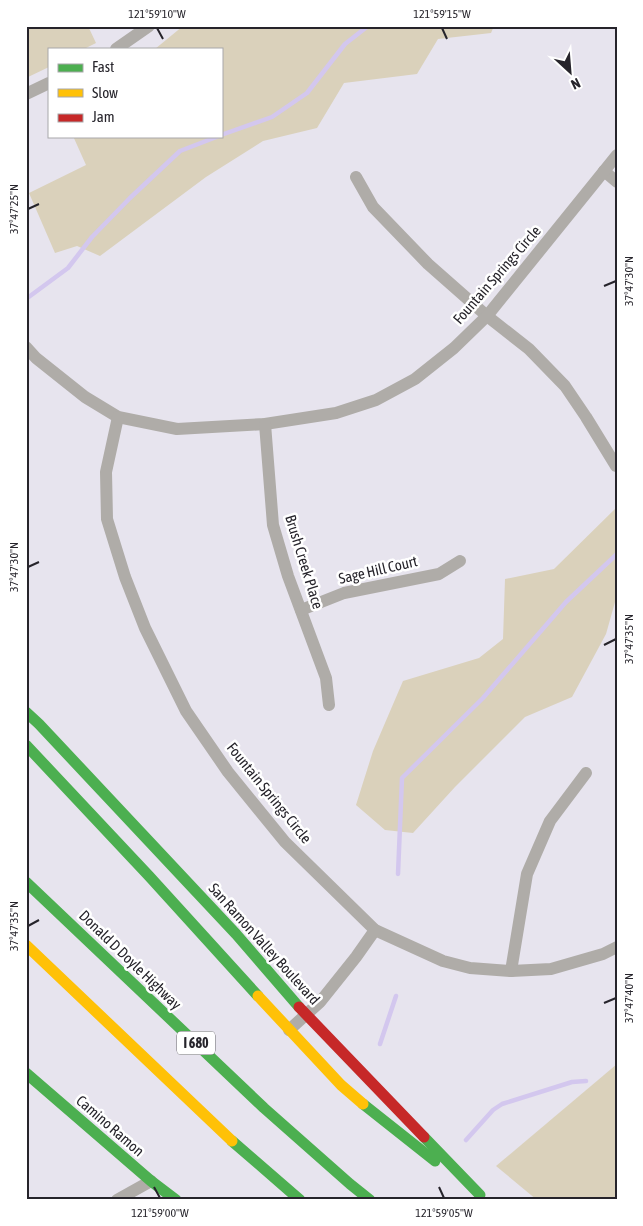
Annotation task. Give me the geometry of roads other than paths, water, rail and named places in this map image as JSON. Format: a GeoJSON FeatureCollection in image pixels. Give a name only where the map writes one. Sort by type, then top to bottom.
{"type":"FeatureCollection","features":[{"type":"Feature","properties":{"kind":"main road","name":"San Ramon Valley Boulevard"},"geometry":{"type":"LineString","coordinates":[[26,712],[36,727],[217,914],[306,1015],[484,1197]]}},
{"type":"Feature","properties":{"kind":"main road","name":"San Ramon Valley Boulevard"},"geometry":{"type":"LineString","coordinates":[[26,745],[341,1085],[371,1111],[484,1197]]}},
{"type":"Feature","properties":{"kind":"main road","name":"Donald D Doyle Highway"},"geometry":{"type":"LineString","coordinates":[[26,882],[264,1108],[370,1200]]}},
{"type":"Feature","properties":{"kind":"main road"},"geometry":{"type":"LineString","coordinates":[[26,945],[231,1140],[300,1200]]}},
{"type":"Feature","properties":{"kind":"main road","name":"Camino Ramon"},"geometry":{"type":"LineString","coordinates":[[26,1073],[151,1181],[176,1200]]}},
{"type":"Feature","properties":{"kind":"street"},"geometry":{"type":"LineString","coordinates":[[117,48],[149,26]]}},
{"type":"Feature","properties":{"kind":"street"},"geometry":{"type":"LineString","coordinates":[[26,94],[48,83]]}},
{"type":"Feature","properties":{"kind":"street","name":"Fountain Springs Circle"},"geometry":{"type":"LineString","coordinates":[[26,347],[36,358],[85,397],[118,417],[177,429],[265,424],[336,413],[376,400],[415,379],[454,348],[487,316],[617,155]]}},
{"type":"Feature","properties":{"kind":"street"},"geometry":{"type":"LineString","coordinates":[[604,171],[617,182]]}},
{"type":"Feature","properties":{"kind":"street"},"geometry":{"type":"LineString","coordinates":[[356,177],[373,207],[428,264],[487,316],[529,349],[565,386],[616,466]]}},
{"type":"Feature","properties":{"kind":"street","name":"Fountain Springs Circle"},"geometry":{"type":"LineString","coordinates":[[118,417],[106,472],[107,519],[125,577],[145,628],[186,711],[228,772],[285,842],[374,930],[443,961],[470,968],[511,971],[552,969],[603,954],[617,947]]}},
{"type":"Feature","properties":{"kind":"street","name":"Brush Creek Place"},"geometry":{"type":"LineString","coordinates":[[265,424],[273,524],[288,576],[326,678],[330,706]]}},
{"type":"Feature","properties":{"kind":"street","name":"Sage Hill Court"},"geometry":{"type":"LineString","coordinates":[[301,610],[344,593],[439,574],[460,562]]}},
{"type":"Feature","properties":{"kind":"street"},"geometry":{"type":"LineString","coordinates":[[511,971],[527,874],[550,821],[586,773]]}},
{"type":"Feature","properties":{"kind":"street"},"geometry":{"type":"LineString","coordinates":[[289,1030],[320,1002],[356,957],[374,930]]}},
{"type":"Feature","properties":{"kind":"street"},"geometry":{"type":"LineString","coordinates":[[117,1200],[151,1181]]}},
{"type":"Feature","properties":{"kind":"waterway"},"geometry":{"type":"LineString","coordinates":[[222,135],[272,117],[307,93],[345,44],[368,26]]}},
{"type":"Feature","properties":{"kind":"waterway"},"geometry":{"type":"LineString","coordinates":[[26,299],[68,268],[92,237],[180,151],[214,138]]}},
{"type":"Feature","properties":{"kind":"waterway"},"geometry":{"type":"LineString","coordinates":[[398,874],[402,778],[483,698],[566,602],[617,554]]}},
{"type":"Feature","properties":{"kind":"waterway"},"geometry":{"type":"LineString","coordinates":[[380,1044],[396,996]]}},
{"type":"Feature","properties":{"kind":"waterway"},"geometry":{"type":"LineString","coordinates":[[466,1140],[493,1110],[502,1104],[572,1082],[586,1081]]}}]}
